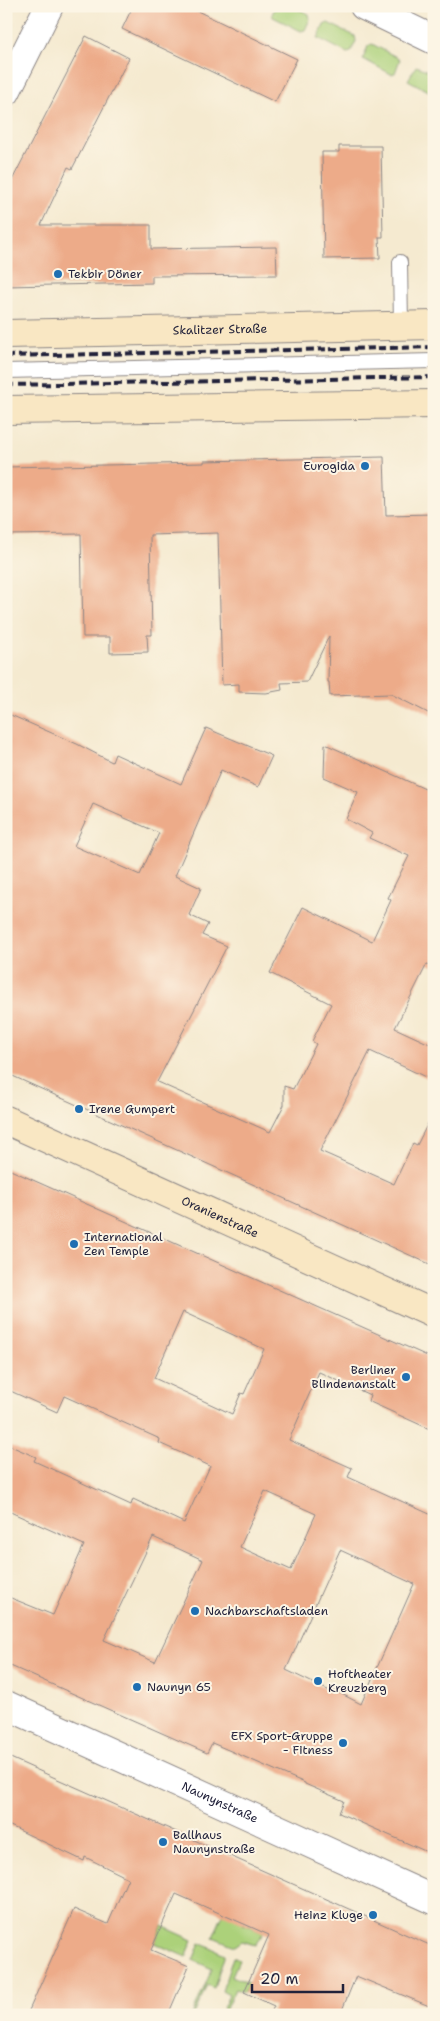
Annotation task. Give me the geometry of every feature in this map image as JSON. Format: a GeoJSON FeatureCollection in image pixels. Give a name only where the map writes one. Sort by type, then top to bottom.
{"type":"FeatureCollection","features":[{"type":"Feature","properties":{"kind":"main road","name":"Skalitzer Straße"},"geometry":{"type":"LineString","coordinates":[[6,334],[434,325]]}},
{"type":"Feature","properties":{"kind":"main road"},"geometry":{"type":"LineString","coordinates":[[6,410],[434,404]]}},
{"type":"Feature","properties":{"kind":"main road","name":"Oranienstraße"},"geometry":{"type":"LineString","coordinates":[[6,1120],[434,1314]]}},
{"type":"Feature","properties":{"kind":"street"},"geometry":{"type":"LineString","coordinates":[[6,92],[49,6]]}},
{"type":"Feature","properties":{"kind":"street"},"geometry":{"type":"LineString","coordinates":[[364,6],[434,40]]}},
{"type":"Feature","properties":{"kind":"street","name":"Naunynstraße"},"geometry":{"type":"LineString","coordinates":[[6,1705],[434,1900]]}},
{"type":"Feature","properties":{"kind":"lane"},"geometry":{"type":"LineString","coordinates":[[400,262],[401,325]]}},
{"type":"Feature","properties":{"kind":"lane"},"geometry":{"type":"LineString","coordinates":[[6,372],[434,361]]}},
{"type":"Feature","properties":{"kind":"green space"},"geometry":{"type":"Polygon","coordinates":[[[276,6],[292,6],[309,14],[310,19],[305,30],[301,31],[273,17],[272,14],[276,6]]]}},
{"type":"Feature","properties":{"kind":"green space"},"geometry":{"type":"Polygon","coordinates":[[[328,23],[355,36],[356,41],[351,52],[347,53],[318,38],[324,25],[328,23]]]}},
{"type":"Feature","properties":{"kind":"green space"},"geometry":{"type":"Polygon","coordinates":[[[372,44],[400,59],[395,73],[391,74],[363,59],[368,46],[372,44]]]}},
{"type":"Feature","properties":{"kind":"green space"},"geometry":{"type":"Polygon","coordinates":[[[416,66],[434,73],[434,94],[408,80],[416,66]]]}},
{"type":"Feature","properties":{"kind":"green space"},"geometry":{"type":"Polygon","coordinates":[[[224,1912],[243,1924],[264,1932],[255,1945],[242,1941],[235,1946],[213,1937],[224,1912]]]}},
{"type":"Feature","properties":{"kind":"green space"},"geometry":{"type":"Polygon","coordinates":[[[162,1926],[193,1940],[186,1957],[154,1943],[162,1926]]]}},
{"type":"Feature","properties":{"kind":"green space"},"geometry":{"type":"Polygon","coordinates":[[[200,1943],[225,1954],[214,1988],[207,1985],[194,2015],[192,2015],[212,1969],[193,1960],[200,1943]]]}},
{"type":"Feature","properties":{"kind":"green space"},"geometry":{"type":"Polygon","coordinates":[[[233,1957],[239,1960],[232,1976],[248,1983],[244,1992],[235,1989],[223,2015],[220,2015],[229,1995],[222,1991],[233,1957]]]}},
{"type":"Feature","properties":{"kind":"building"},"geometry":{"type":"Polygon","coordinates":[[[133,6],[187,6],[297,59],[275,102],[122,29],[133,6]]]}},
{"type":"Feature","properties":{"kind":"building"},"geometry":{"type":"Polygon","coordinates":[[[86,36],[129,58],[72,169],[68,167],[41,225],[151,225],[151,249],[276,247],[277,275],[152,276],[152,283],[6,286],[6,192],[86,36]]]}},
{"type":"Feature","properties":{"kind":"building"},"geometry":{"type":"Polygon","coordinates":[[[339,146],[381,146],[383,237],[379,237],[380,258],[324,259],[322,152],[339,152],[339,146]]]}},
{"type":"Feature","properties":{"kind":"building"},"geometry":{"type":"Polygon","coordinates":[[[384,457],[386,515],[434,514],[434,716],[391,694],[330,696],[328,682],[329,636],[307,682],[281,683],[282,690],[266,693],[239,692],[239,684],[222,685],[218,533],[150,535],[152,635],[147,635],[148,652],[110,653],[110,637],[83,637],[81,534],[6,535],[6,467],[384,457]]]}},
{"type":"Feature","properties":{"kind":"building"},"geometry":{"type":"Polygon","coordinates":[[[6,713],[77,744],[112,762],[115,754],[181,784],[206,728],[272,756],[258,787],[221,770],[175,876],[201,888],[189,915],[208,924],[202,935],[227,946],[157,1082],[270,1132],[284,1105],[284,1086],[293,1089],[316,1044],[312,1041],[331,1004],[270,973],[303,907],[372,941],[391,900],[388,898],[409,856],[369,838],[372,833],[346,819],[358,792],[324,777],[325,744],[434,793],[434,966],[427,964],[395,1028],[434,1046],[434,1081],[370,1051],[320,1151],[394,1184],[413,1143],[417,1145],[434,1111],[434,1266],[6,1073],[6,713]],[[93,804],[74,846],[140,875],[159,833],[93,804]]]}},
{"type":"Feature","properties":{"kind":"building"},"geometry":{"type":"Polygon","coordinates":[[[6,1168],[434,1359],[434,1431],[368,1401],[370,1395],[319,1372],[289,1440],[352,1468],[348,1477],[434,1516],[434,1855],[339,1813],[344,1801],[305,1783],[212,1743],[207,1753],[6,1664],[6,1596],[53,1615],[84,1545],[6,1510],[6,1444],[36,1457],[34,1461],[131,1505],[133,1499],[184,1523],[210,1466],[159,1443],[160,1439],[64,1396],[57,1412],[6,1389],[6,1168]],[[183,1312],[154,1378],[232,1414],[241,1393],[244,1394],[264,1349],[183,1312]],[[265,1491],[240,1547],[291,1570],[316,1514],[265,1491]],[[153,1537],[104,1640],[155,1662],[203,1560],[153,1537]],[[340,1550],[286,1670],[332,1692],[334,1690],[361,1704],[414,1584],[340,1550]]]}},
{"type":"Feature","properties":{"kind":"building"},"geometry":{"type":"Polygon","coordinates":[[[6,1756],[434,1947],[434,2008],[356,1976],[340,2015],[270,2015],[274,2006],[244,1992],[269,1935],[176,1894],[151,1950],[189,1966],[168,2015],[27,2015],[74,1909],[108,1924],[128,1878],[85,1857],[84,1861],[6,1824],[6,1756]]]}},
{"type":"Feature","properties":{"kind":"railway"},"geometry":{"type":"LineString","coordinates":[[6,356],[434,347]]}},
{"type":"Feature","properties":{"kind":"railway"},"geometry":{"type":"LineString","coordinates":[[6,385],[434,377]]}},
{"type":"Feature","properties":{"kind":"place","name":"Tekbir Döner"},"geometry":{"type":"Point","coordinates":[58,274]}},
{"type":"Feature","properties":{"kind":"place","name":"Eurogida"},"geometry":{"type":"Point","coordinates":[365,466]}},
{"type":"Feature","properties":{"kind":"place","name":"Irene Gumpert"},"geometry":{"type":"Point","coordinates":[79,1109]}},
{"type":"Feature","properties":{"kind":"place","name":"International Zen Temple"},"geometry":{"type":"Point","coordinates":[74,1244]}},
{"type":"Feature","properties":{"kind":"place","name":"Berliner Blindenanstalt"},"geometry":{"type":"Point","coordinates":[406,1377]}},
{"type":"Feature","properties":{"kind":"place","name":"Nachbarschaftsladen"},"geometry":{"type":"Point","coordinates":[195,1611]}},
{"type":"Feature","properties":{"kind":"place","name":"Hoftheater Kreuzberg"},"geometry":{"type":"Point","coordinates":[318,1681]}},
{"type":"Feature","properties":{"kind":"place","name":"Naunyn 65"},"geometry":{"type":"Point","coordinates":[137,1687]}},
{"type":"Feature","properties":{"kind":"place","name":"EFX Sport-Gruppe - Fitness"},"geometry":{"type":"Point","coordinates":[343,1743]}},
{"type":"Feature","properties":{"kind":"place","name":"Ballhaus Naunynstraße"},"geometry":{"type":"Point","coordinates":[163,1842]}},
{"type":"Feature","properties":{"kind":"place","name":"Heinz Kluge"},"geometry":{"type":"Point","coordinates":[373,1915]}}]}
